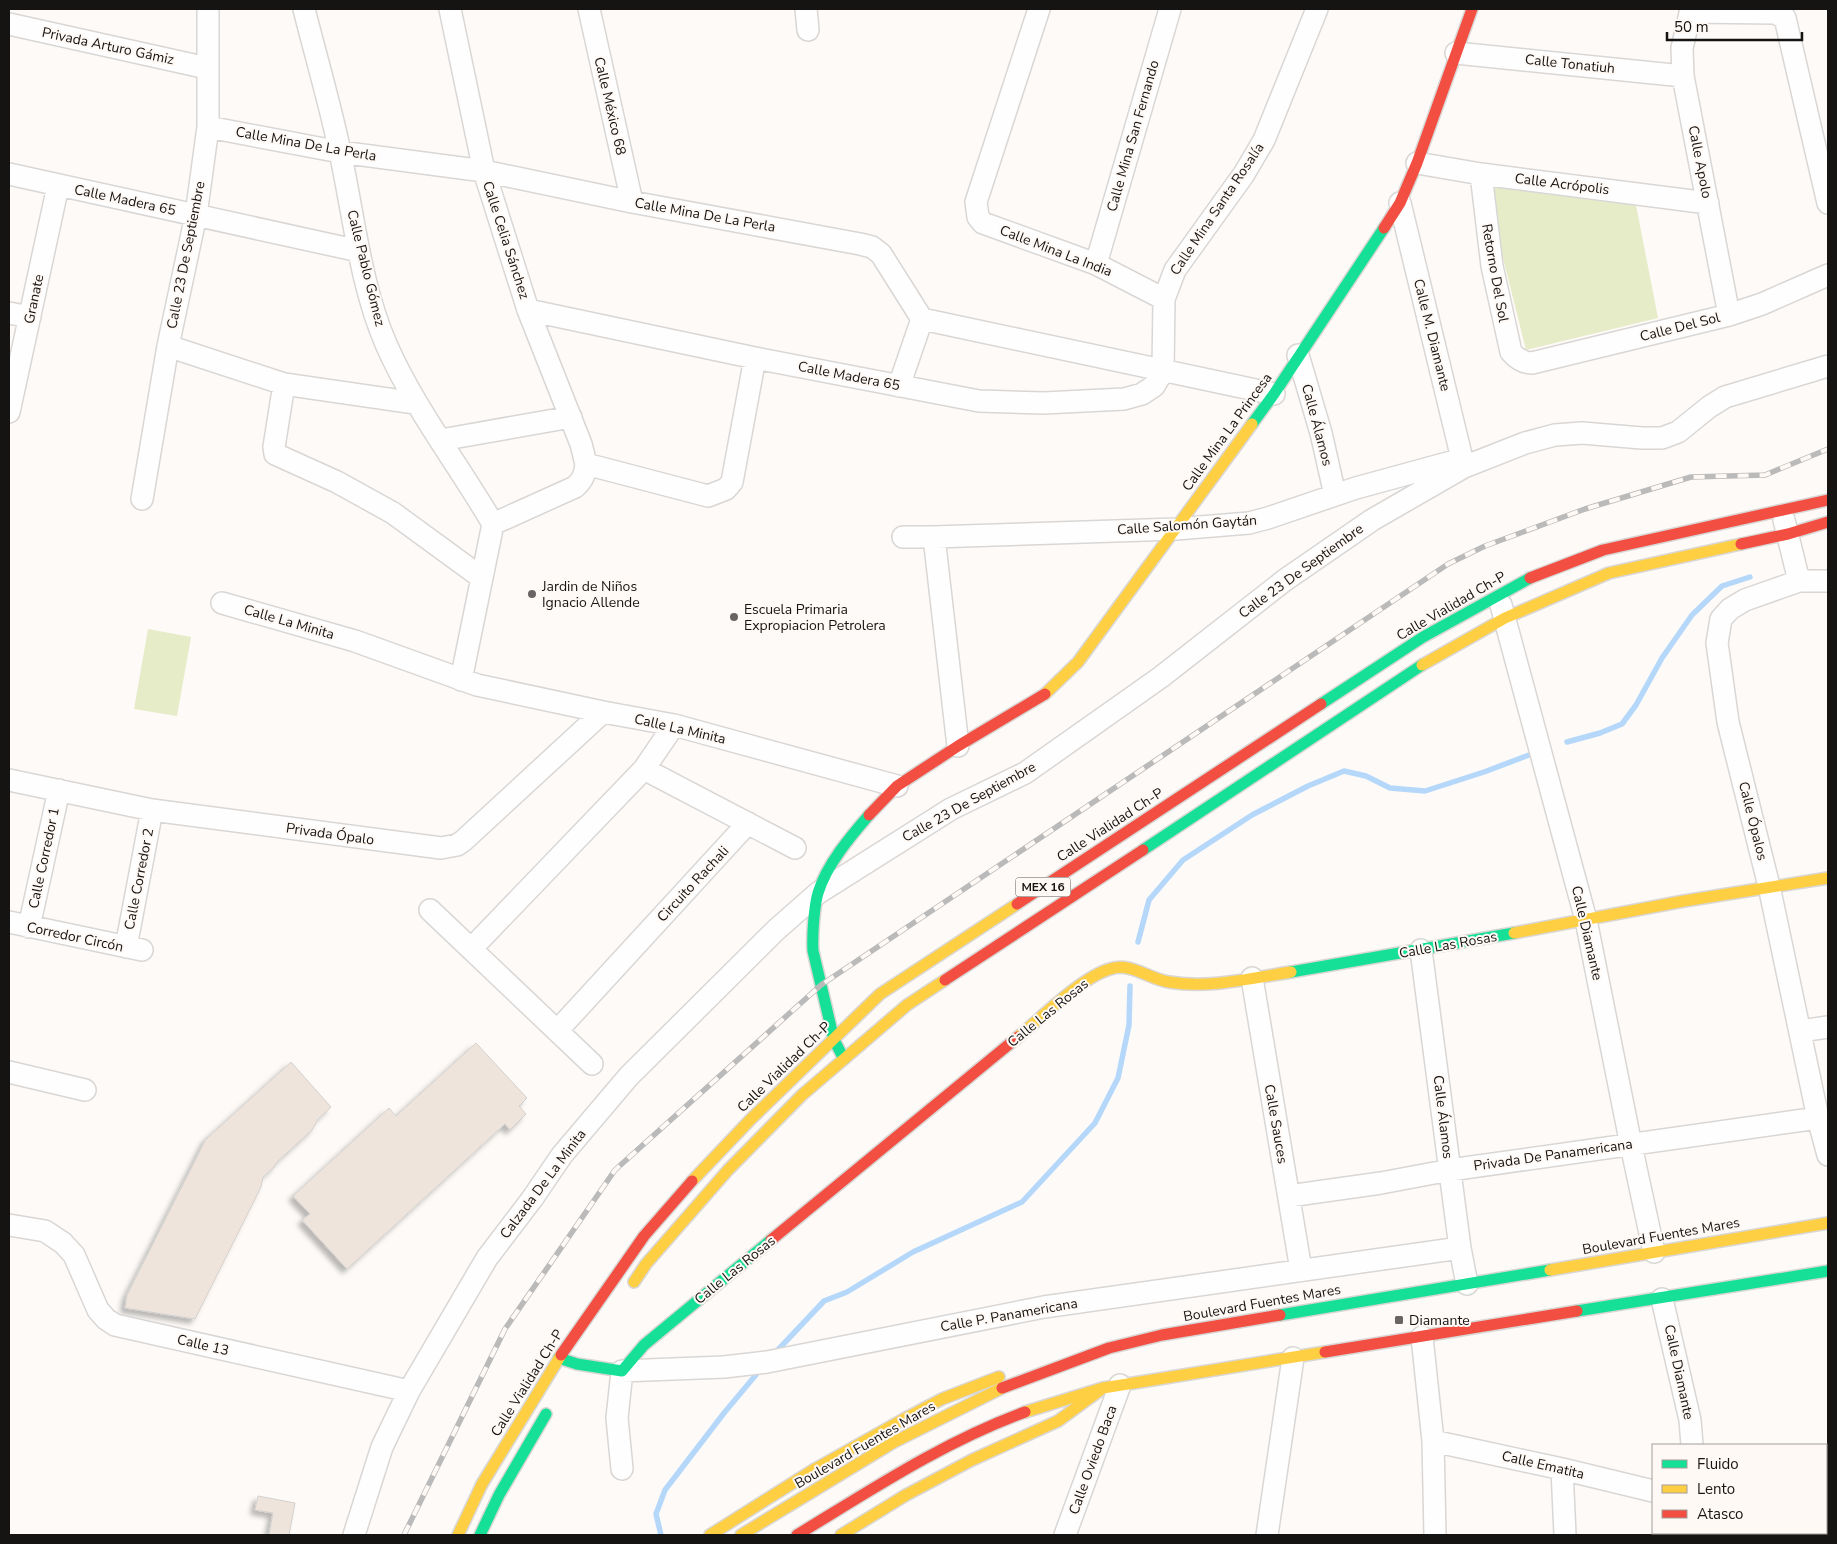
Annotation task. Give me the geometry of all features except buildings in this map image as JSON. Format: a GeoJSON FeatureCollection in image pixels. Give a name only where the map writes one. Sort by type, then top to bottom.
{"type":"FeatureCollection","features":[{"type":"Feature","properties":{"kind":"main road","name":"Calle Mina La Princesa"},"geometry":{"type":"LineString","coordinates":[[897,786],[958,746],[1038,700],[1078,662],[1274,394],[1400,203],[1417,164],[1472,9]]}},
{"type":"Feature","properties":{"kind":"main road","name":"Calle Vialidad Ch-P"},"geometry":{"type":"LineString","coordinates":[[458,1535],[482,1484],[559,1358],[644,1236],[700,1172],[751,1119],[880,994],[1423,637],[1529,578],[1603,550],[1828,500]]}},
{"type":"Feature","properties":{"kind":"main road","name":"MEX 16"},"geometry":{"type":"LineString","coordinates":[[625,1295],[646,1264],[728,1170],[802,1095],[916,1000],[1429,662],[1505,618],[1609,573],[1788,534],[1828,522]]}},
{"type":"Feature","properties":{"kind":"main road","name":"Calzada De La Minita"},"geometry":{"type":"LineString","coordinates":[[844,1059],[834,1040],[813,951],[812,940],[818,893],[831,865],[868,816],[897,786]]}},
{"type":"Feature","properties":{"kind":"main road","name":"Calle Las Rosas"},"geometry":{"type":"LineString","coordinates":[[622,1371],[644,1345],[1091,978],[1110,969],[1129,967],[1172,983],[1197,984],[1252,978],[1421,950],[1769,886],[1828,878]]}},
{"type":"Feature","properties":{"kind":"main road","name":"Boulevard Fuentes Mares"},"geometry":{"type":"LineString","coordinates":[[741,1535],[894,1442],[992,1392],[1109,1348],[1162,1335],[1828,1223]]}},
{"type":"Feature","properties":{"kind":"main road"},"geometry":{"type":"LineString","coordinates":[[797,1535],[919,1462],[974,1433],[1067,1397],[1112,1387],[1828,1271]]}},
{"type":"Feature","properties":{"kind":"main road"},"geometry":{"type":"LineString","coordinates":[[1107,1337],[1142,1332],[1162,1335]]}},
{"type":"Feature","properties":{"kind":"main road","name":"Calle P. Panamericana"},"geometry":{"type":"LineString","coordinates":[[559,1358],[577,1364],[622,1371]]}},
{"type":"Feature","properties":{"kind":"main road"},"geometry":{"type":"LineString","coordinates":[[710,1535],[815,1469],[904,1419],[942,1400],[1008,1373]]}},
{"type":"Feature","properties":{"kind":"main road"},"geometry":{"type":"LineString","coordinates":[[840,1535],[922,1486],[972,1460],[1058,1421],[1112,1387]]}},
{"type":"Feature","properties":{"kind":"main road"},"geometry":{"type":"LineString","coordinates":[[480,1535],[499,1495],[552,1404]]}},
{"type":"Feature","properties":{"kind":"street","name":"Calle 23 De Septiembre"},"geometry":{"type":"LineString","coordinates":[[142,499],[168,346],[196,215],[208,127],[208,9]]}},
{"type":"Feature","properties":{"kind":"street","name":"Calle Pablo Gómez"},"geometry":{"type":"LineString","coordinates":[[304,9],[340,152],[359,251],[376,318],[415,403],[493,524]]}},
{"type":"Feature","properties":{"kind":"street","name":"Calle Celia Sánchez"},"geometry":{"type":"LineString","coordinates":[[450,9],[484,171],[528,310],[571,417],[586,464]]}},
{"type":"Feature","properties":{"kind":"street","name":"Calle México 68"},"geometry":{"type":"LineString","coordinates":[[589,9],[632,202]]}},
{"type":"Feature","properties":{"kind":"street"},"geometry":{"type":"LineString","coordinates":[[806,9],[808,30]]}},
{"type":"Feature","properties":{"kind":"street","name":"Calle Mina La India"},"geometry":{"type":"LineString","coordinates":[[1039,9],[976,202],[978,218],[983,223],[1096,264],[1164,299]]}},
{"type":"Feature","properties":{"kind":"street","name":"Calle Mina San Fernando"},"geometry":{"type":"LineString","coordinates":[[1096,264],[1170,9]]}},
{"type":"Feature","properties":{"kind":"street","name":"Calle Mina Santa Rosalía"},"geometry":{"type":"LineString","coordinates":[[1164,299],[1175,270],[1244,174],[1264,140],[1318,9]]}},
{"type":"Feature","properties":{"kind":"street"},"geometry":{"type":"LineString","coordinates":[[1690,10],[1775,13],[1786,18],[1828,203]]}},
{"type":"Feature","properties":{"kind":"street","name":"Calle Apolo"},"geometry":{"type":"LineString","coordinates":[[1690,10],[1682,48],[1683,76],[1729,315]]}},
{"type":"Feature","properties":{"kind":"street","name":"Privada Arturo Gámiz"},"geometry":{"type":"LineString","coordinates":[[9,24],[207,68]]}},
{"type":"Feature","properties":{"kind":"street","name":"Calle Tonatiuh"},"geometry":{"type":"LineString","coordinates":[[1456,53],[1683,76]]}},
{"type":"Feature","properties":{"kind":"street","name":"Calle Mina De La Perla"},"geometry":{"type":"LineString","coordinates":[[208,127],[340,152],[484,171],[632,202],[872,247],[881,254],[922,319]]}},
{"type":"Feature","properties":{"kind":"street","name":"Calle Acrópolis"},"geometry":{"type":"LineString","coordinates":[[1417,164],[1708,203]]}},
{"type":"Feature","properties":{"kind":"street","name":"Calle Madera 65"},"geometry":{"type":"LineString","coordinates":[[9,174],[359,251]]}},
{"type":"Feature","properties":{"kind":"street","name":"Retorno Del Sol"},"geometry":{"type":"LineString","coordinates":[[1481,174],[1492,266],[1511,352],[1515,357],[1526,363]]}},
{"type":"Feature","properties":{"kind":"street","name":"Granate"},"geometry":{"type":"LineString","coordinates":[[9,412],[58,186]]}},
{"type":"Feature","properties":{"kind":"street","name":"Calle M. Diamante"},"geometry":{"type":"LineString","coordinates":[[1400,203],[1463,463]]}},
{"type":"Feature","properties":{"kind":"street","name":"Calle Del Sol"},"geometry":{"type":"LineString","coordinates":[[1526,363],[1532,364],[1729,315],[1762,304],[1828,275]]}},
{"type":"Feature","properties":{"kind":"street"},"geometry":{"type":"LineString","coordinates":[[1163,371],[1164,299]]}},
{"type":"Feature","properties":{"kind":"street","name":"Calle Madera 65"},"geometry":{"type":"LineString","coordinates":[[528,310],[755,358],[979,402],[1124,399],[1142,394],[1154,386],[1163,371]]}},
{"type":"Feature","properties":{"kind":"street"},"geometry":{"type":"LineString","coordinates":[[9,313],[30,317]]}},
{"type":"Feature","properties":{"kind":"street"},"geometry":{"type":"LineString","coordinates":[[899,386],[922,319],[1274,394]]}},
{"type":"Feature","properties":{"kind":"street"},"geometry":{"type":"LineString","coordinates":[[168,346],[284,384],[415,403]]}},
{"type":"Feature","properties":{"kind":"street","name":"Calle Álamos"},"geometry":{"type":"LineString","coordinates":[[1298,355],[1321,433],[1335,495]]}},
{"type":"Feature","properties":{"kind":"street"},"geometry":{"type":"LineString","coordinates":[[461,680],[493,524],[575,486],[581,482],[585,474],[586,464],[708,496],[726,490],[732,482],[755,358]]}},
{"type":"Feature","properties":{"kind":"street","name":"Calle 23 De Septiembre"},"geometry":{"type":"LineString","coordinates":[[818,893],[952,809],[1025,773],[1162,676],[1293,575],[1372,520],[1463,463],[1555,435],[1582,433],[1662,438],[1678,432],[1725,396],[1828,366]]}},
{"type":"Feature","properties":{"kind":"street"},"geometry":{"type":"LineString","coordinates":[[284,384],[274,446],[275,454],[337,482],[394,513],[482,578]]}},
{"type":"Feature","properties":{"kind":"street"},"geometry":{"type":"LineString","coordinates":[[440,440],[571,417]]}},
{"type":"Feature","properties":{"kind":"street","name":"Calle Salomón Gaytán"},"geometry":{"type":"LineString","coordinates":[[903,537],[1176,529],[1249,523],[1398,476],[1463,463]]}},
{"type":"Feature","properties":{"kind":"street"},"geometry":{"type":"LineString","coordinates":[[1781,511],[1799,581]]}},
{"type":"Feature","properties":{"kind":"street"},"geometry":{"type":"LineString","coordinates":[[934,537],[958,746]]}},
{"type":"Feature","properties":{"kind":"street","name":"Calle Ópalos"},"geometry":{"type":"LineString","coordinates":[[1828,581],[1799,581],[1737,604],[1721,619],[1717,643],[1728,722],[1769,886],[1818,1118],[1828,1154]]}},
{"type":"Feature","properties":{"kind":"street","name":"Calle Diamante"},"geometry":{"type":"LineString","coordinates":[[1498,596],[1586,920],[1654,1252]]}},
{"type":"Feature","properties":{"kind":"street","name":"Calle La Minita"},"geometry":{"type":"LineString","coordinates":[[222,603],[355,641],[477,685],[674,725],[897,786]]}},
{"type":"Feature","properties":{"kind":"street","name":"Privada Ópalo"},"geometry":{"type":"LineString","coordinates":[[9,780],[152,810],[441,848],[463,841],[603,712]]}},
{"type":"Feature","properties":{"kind":"street"},"geometry":{"type":"LineString","coordinates":[[472,949],[644,769],[674,725]]}},
{"type":"Feature","properties":{"kind":"street"},"geometry":{"type":"LineString","coordinates":[[644,769],[795,848]]}},
{"type":"Feature","properties":{"kind":"street","name":"Calle Corredor 1"},"geometry":{"type":"LineString","coordinates":[[19,925],[59,790]]}},
{"type":"Feature","properties":{"kind":"street","name":"Calle Corredor 2"},"geometry":{"type":"LineString","coordinates":[[134,949],[152,810]]}},
{"type":"Feature","properties":{"kind":"street","name":"Circuito Rachali"},"geometry":{"type":"LineString","coordinates":[[557,1031],[748,823]]}},
{"type":"Feature","properties":{"kind":"street","name":"Calzada De La Minita"},"geometry":{"type":"LineString","coordinates":[[354,1535],[382,1447],[409,1391],[487,1258],[532,1199],[562,1155],[629,1076],[776,930],[818,893]]}},
{"type":"Feature","properties":{"kind":"street"},"geometry":{"type":"LineString","coordinates":[[430,910],[592,1064]]}},
{"type":"Feature","properties":{"kind":"street","name":"Corredor Circón"},"geometry":{"type":"LineString","coordinates":[[19,925],[134,949]]}},
{"type":"Feature","properties":{"kind":"street","name":"Calle Álamos"},"geometry":{"type":"LineString","coordinates":[[1421,950],[1460,1248],[1467,1284]]}},
{"type":"Feature","properties":{"kind":"street","name":"Calle Sauces"},"geometry":{"type":"LineString","coordinates":[[1252,978],[1301,1270]]}},
{"type":"Feature","properties":{"kind":"street"},"geometry":{"type":"LineString","coordinates":[[1800,1031],[1828,1027]]}},
{"type":"Feature","properties":{"kind":"street"},"geometry":{"type":"LineString","coordinates":[[9,1072],[85,1090]]}},
{"type":"Feature","properties":{"kind":"street","name":"Privada De Panamericana"},"geometry":{"type":"LineString","coordinates":[[1289,1196],[1381,1183],[1450,1170],[1818,1118]]}},
{"type":"Feature","properties":{"kind":"street","name":"Calle 13"},"geometry":{"type":"LineString","coordinates":[[9,1225],[45,1231],[63,1242],[74,1255],[98,1310],[115,1325],[409,1391]]}},
{"type":"Feature","properties":{"kind":"street","name":"Calle P. Panamericana"},"geometry":{"type":"LineString","coordinates":[[622,1371],[724,1367],[767,1362],[1044,1307],[1460,1248]]}},
{"type":"Feature","properties":{"kind":"street","name":"Calle Diamante"},"geometry":{"type":"LineString","coordinates":[[1662,1299],[1690,1420],[1692,1444]]}},
{"type":"Feature","properties":{"kind":"street"},"geometry":{"type":"LineString","coordinates":[[1422,1338],[1432,1440],[1435,1535]]}},
{"type":"Feature","properties":{"kind":"street"},"geometry":{"type":"LineString","coordinates":[[1267,1535],[1293,1358]]}},
{"type":"Feature","properties":{"kind":"street"},"geometry":{"type":"LineString","coordinates":[[622,1371],[617,1418],[622,1469]]}},
{"type":"Feature","properties":{"kind":"street","name":"Calle Oviedo Baca"},"geometry":{"type":"LineString","coordinates":[[1065,1535],[1112,1387]]}},
{"type":"Feature","properties":{"kind":"street","name":"Calle Ematita"},"geometry":{"type":"LineString","coordinates":[[1432,1440],[1562,1468],[1652,1491]]}},
{"type":"Feature","properties":{"kind":"street"},"geometry":{"type":"LineString","coordinates":[[1562,1468],[1565,1535]]}},
{"type":"Feature","properties":{"kind":"green space"},"geometry":{"type":"Polygon","coordinates":[[[1494,186],[1636,205],[1658,318],[1526,350],[1494,222],[1494,186]]]}},
{"type":"Feature","properties":{"kind":"green space"},"geometry":{"type":"Polygon","coordinates":[[[148,629],[191,637],[177,716],[134,709],[148,629]]]}},
{"type":"Feature","properties":{"kind":"waterway"},"geometry":{"type":"LineString","coordinates":[[1567,742],[1600,733],[1622,724],[1636,705],[1662,658],[1692,615],[1722,586],[1750,577]]}},
{"type":"Feature","properties":{"kind":"waterway"},"geometry":{"type":"LineString","coordinates":[[1138,942],[1149,900],[1183,860],[1252,815],[1308,786],[1344,771],[1366,776],[1390,788],[1425,791],[1529,755]]}},
{"type":"Feature","properties":{"kind":"waterway"},"geometry":{"type":"LineString","coordinates":[[774,1354],[824,1301],[847,1292],[913,1252],[1022,1202],[1095,1123],[1118,1078],[1129,1025],[1130,986]]}},
{"type":"Feature","properties":{"kind":"waterway"},"geometry":{"type":"LineString","coordinates":[[661,1535],[656,1514],[665,1490],[724,1413],[760,1370]]}},
{"type":"Feature","properties":{"kind":"railway"},"geometry":{"type":"LineString","coordinates":[[404,1535],[505,1329],[615,1170],[821,985],[1448,564],[1485,546],[1585,509],[1691,477],[1765,475],[1828,449]]}},
{"type":"Feature","properties":{"kind":"traffic: fast"},"geometry":{"type":"LineString","coordinates":[[1252,424],[1384,228]]}},
{"type":"Feature","properties":{"kind":"traffic: fast"},"geometry":{"type":"LineString","coordinates":[[1321,704],[1423,637],[1530,578]]}},
{"type":"Feature","properties":{"kind":"traffic: fast"},"geometry":{"type":"LineString","coordinates":[[1143,850],[1422,665]]}},
{"type":"Feature","properties":{"kind":"traffic: fast"},"geometry":{"type":"LineString","coordinates":[[844,1059],[834,1040],[813,951],[814,914],[818,893],[833,861],[869,815]]}},
{"type":"Feature","properties":{"kind":"traffic: fast"},"geometry":{"type":"LineString","coordinates":[[1291,972],[1514,933]]}},
{"type":"Feature","properties":{"kind":"traffic: fast"},"geometry":{"type":"LineString","coordinates":[[559,1358],[577,1364],[622,1371],[644,1345],[771,1240]]}},
{"type":"Feature","properties":{"kind":"traffic: fast"},"geometry":{"type":"LineString","coordinates":[[1280,1315],[1550,1270]]}},
{"type":"Feature","properties":{"kind":"traffic: fast"},"geometry":{"type":"LineString","coordinates":[[1577,1311],[1828,1271]]}},
{"type":"Feature","properties":{"kind":"traffic: fast"},"geometry":{"type":"LineString","coordinates":[[480,1535],[499,1495],[546,1414]]}},
{"type":"Feature","properties":{"kind":"traffic: slow"},"geometry":{"type":"LineString","coordinates":[[1045,694],[1078,662],[1252,424]]}},
{"type":"Feature","properties":{"kind":"traffic: slow"},"geometry":{"type":"LineString","coordinates":[[1422,665],[1505,618],[1609,573],[1741,544]]}},
{"type":"Feature","properties":{"kind":"traffic: slow"},"geometry":{"type":"LineString","coordinates":[[1514,933],[1684,901],[1828,878]]}},
{"type":"Feature","properties":{"kind":"traffic: slow"},"geometry":{"type":"LineString","coordinates":[[692,1181],[751,1119],[880,994],[1017,904]]}},
{"type":"Feature","properties":{"kind":"traffic: slow"},"geometry":{"type":"LineString","coordinates":[[1018,1037],[1087,980],[1099,973],[1118,967],[1133,969],[1161,980],[1184,984],[1230,982],[1291,972]]}},
{"type":"Feature","properties":{"kind":"traffic: slow"},"geometry":{"type":"LineString","coordinates":[[634,1282],[646,1264],[728,1170],[802,1095],[907,1005],[945,980]]}},
{"type":"Feature","properties":{"kind":"traffic: slow"},"geometry":{"type":"LineString","coordinates":[[1550,1270],[1828,1223]]}},
{"type":"Feature","properties":{"kind":"traffic: slow"},"geometry":{"type":"LineString","coordinates":[[1025,1412],[1103,1388],[1325,1352]]}},
{"type":"Feature","properties":{"kind":"traffic: slow"},"geometry":{"type":"LineString","coordinates":[[458,1535],[482,1484],[561,1355]]}},
{"type":"Feature","properties":{"kind":"traffic: slow"},"geometry":{"type":"LineString","coordinates":[[710,1535],[815,1469],[904,1419],[942,1399],[999,1377]]}},
{"type":"Feature","properties":{"kind":"traffic: slow"},"geometry":{"type":"LineString","coordinates":[[741,1535],[894,1442],[1002,1388]]}},
{"type":"Feature","properties":{"kind":"traffic: slow"},"geometry":{"type":"LineString","coordinates":[[841,1535],[906,1495],[972,1460],[1058,1421],[1103,1388]]}},
{"type":"Feature","properties":{"kind":"traffic: jam"},"geometry":{"type":"LineString","coordinates":[[1384,228],[1400,203],[1417,163],[1472,9]]}},
{"type":"Feature","properties":{"kind":"traffic: jam"},"geometry":{"type":"LineString","coordinates":[[1530,578],[1603,550],[1828,500]]}},
{"type":"Feature","properties":{"kind":"traffic: jam"},"geometry":{"type":"LineString","coordinates":[[1741,544],[1788,534],[1828,522]]}},
{"type":"Feature","properties":{"kind":"traffic: jam"},"geometry":{"type":"LineString","coordinates":[[869,815],[897,786],[958,746],[1045,694]]}},
{"type":"Feature","properties":{"kind":"traffic: jam"},"geometry":{"type":"LineString","coordinates":[[1017,904],[1321,704]]}},
{"type":"Feature","properties":{"kind":"traffic: jam"},"geometry":{"type":"LineString","coordinates":[[945,980],[1143,850]]}},
{"type":"Feature","properties":{"kind":"traffic: jam"},"geometry":{"type":"LineString","coordinates":[[771,1240],[1018,1037]]}},
{"type":"Feature","properties":{"kind":"traffic: jam"},"geometry":{"type":"LineString","coordinates":[[561,1355],[644,1236],[692,1181]]}},
{"type":"Feature","properties":{"kind":"traffic: jam"},"geometry":{"type":"LineString","coordinates":[[1325,1352],[1577,1311]]}},
{"type":"Feature","properties":{"kind":"traffic: jam"},"geometry":{"type":"LineString","coordinates":[[1002,1388],[1109,1348],[1162,1335],[1280,1315]]}},
{"type":"Feature","properties":{"kind":"traffic: jam"},"geometry":{"type":"LineString","coordinates":[[797,1535],[936,1452],[1025,1412]]}},
{"type":"Feature","properties":{"kind":"place","name":"Jardin de Niños Ignacio Allende"},"geometry":{"type":"Point","coordinates":[532,594]}},
{"type":"Feature","properties":{"kind":"place","name":"Escuela Primaria Expropiacion Petrolera"},"geometry":{"type":"Point","coordinates":[734,617]}},
{"type":"Feature","properties":{"kind":"place","name":"Diamante"},"geometry":{"type":"Point","coordinates":[1399,1320]}}]}
